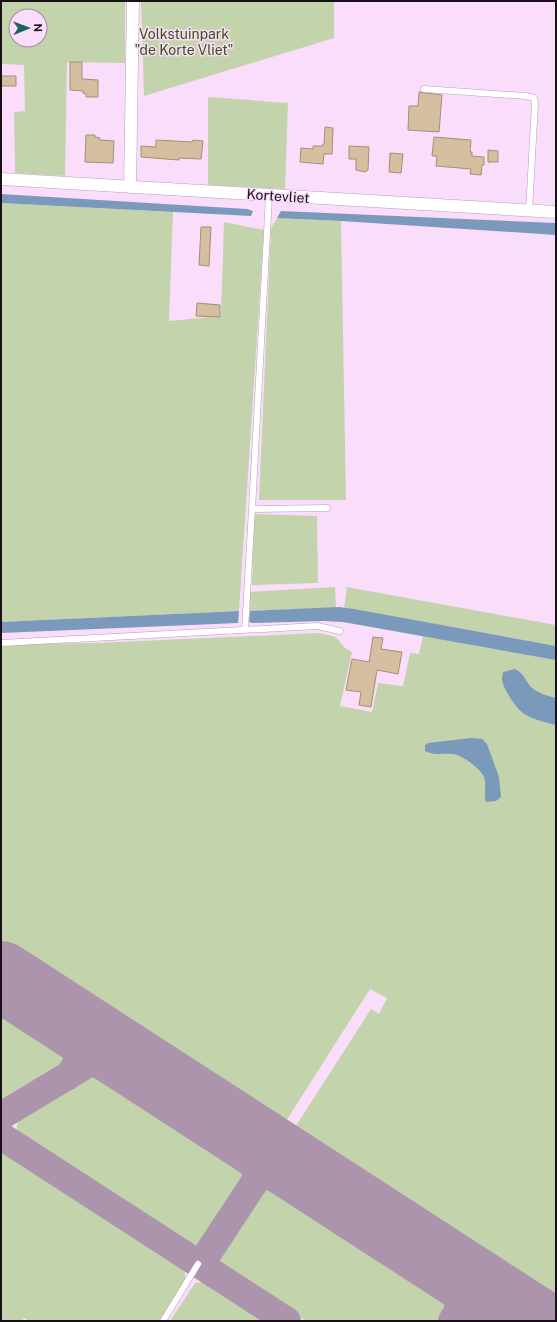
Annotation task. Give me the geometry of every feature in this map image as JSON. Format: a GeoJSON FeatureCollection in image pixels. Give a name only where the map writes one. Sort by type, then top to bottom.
{"type":"FeatureCollection","features":[{"type":"Feature","properties":{"kind":"street"},"geometry":{"type":"LineString","coordinates":[[130,187],[133,1]]}},
{"type":"Feature","properties":{"kind":"street","name":"Kortevliet"},"geometry":{"type":"LineString","coordinates":[[1,179],[556,212]]}},
{"type":"Feature","properties":{"kind":"lane"},"geometry":{"type":"LineString","coordinates":[[424,89],[526,96],[534,98],[529,211]]}},
{"type":"Feature","properties":{"kind":"lane"},"geometry":{"type":"LineString","coordinates":[[245,630],[269,196]]}},
{"type":"Feature","properties":{"kind":"lane"},"geometry":{"type":"LineString","coordinates":[[252,509],[327,508]]}},
{"type":"Feature","properties":{"kind":"lane"},"geometry":{"type":"LineString","coordinates":[[1,643],[316,626],[340,631]]}},
{"type":"Feature","properties":{"kind":"lane"},"geometry":{"type":"LineString","coordinates":[[163,1321],[198,1264]]}},
{"type":"Feature","properties":{"kind":"green space"},"geometry":{"type":"Polygon","coordinates":[[[1,1],[125,1],[125,63],[67,62],[65,176],[15,173],[14,112],[25,111],[24,65],[1,64],[1,1]]]}},
{"type":"Feature","properties":{"kind":"green space","name":"Volkstuinpark \"de Korte Vliet\""},"geometry":{"type":"Polygon","coordinates":[[[141,1],[334,1],[334,38],[144,96],[141,1]]]}},
{"type":"Feature","properties":{"kind":"green space"},"geometry":{"type":"Polygon","coordinates":[[[208,97],[288,103],[285,189],[208,185],[208,97]]]}},
{"type":"Feature","properties":{"kind":"green space"},"geometry":{"type":"Polygon","coordinates":[[[1,203],[173,212],[169,321],[221,316],[224,222],[264,230],[239,611],[1,622],[1,203]]]}},
{"type":"Feature","properties":{"kind":"green space"},"geometry":{"type":"Polygon","coordinates":[[[277,218],[341,221],[346,500],[259,500],[271,228],[277,218]]]}},
{"type":"Feature","properties":{"kind":"green space"},"geometry":{"type":"Polygon","coordinates":[[[254,514],[317,516],[318,583],[252,585],[254,514]]]}},
{"type":"Feature","properties":{"kind":"green space"},"geometry":{"type":"Polygon","coordinates":[[[335,587],[336,608],[250,611],[250,592],[335,587]]]}},
{"type":"Feature","properties":{"kind":"green space"},"geometry":{"type":"Polygon","coordinates":[[[347,587],[556,625],[556,646],[344,608],[347,587]]]}},
{"type":"Feature","properties":{"kind":"green space"},"geometry":{"type":"Polygon","coordinates":[[[319,633],[336,637],[344,647],[352,652],[340,706],[372,712],[378,683],[403,686],[410,653],[419,654],[423,635],[556,654],[556,1305],[290,1135],[371,1009],[379,1014],[387,998],[370,989],[281,1129],[1,947],[1,644],[95,643],[319,633]]]}},
{"type":"Feature","properties":{"kind":"green space"},"geometry":{"type":"Polygon","coordinates":[[[1,1006],[48,1037],[56,1044],[62,1052],[64,1058],[62,1066],[56,1072],[17,1097],[1,1104],[1,1006]]]}},
{"type":"Feature","properties":{"kind":"green space"},"geometry":{"type":"Polygon","coordinates":[[[95,1072],[106,1073],[244,1163],[248,1178],[203,1247],[199,1249],[190,1247],[22,1139],[20,1136],[17,1130],[17,1123],[23,1114],[85,1076],[95,1072]]]}},
{"type":"Feature","properties":{"kind":"green space"},"geometry":{"type":"Polygon","coordinates":[[[1,1148],[182,1263],[185,1273],[185,1282],[160,1321],[27,1321],[26,1318],[19,1321],[1,1321],[1,1148]]]}},
{"type":"Feature","properties":{"kind":"green space"},"geometry":{"type":"Polygon","coordinates":[[[271,1184],[278,1185],[444,1295],[446,1307],[438,1321],[306,1321],[221,1267],[216,1261],[217,1255],[259,1188],[271,1184]]]}},
{"type":"Feature","properties":{"kind":"green space"},"geometry":{"type":"Polygon","coordinates":[[[205,1282],[214,1285],[270,1321],[170,1321],[195,1283],[205,1282]]]}},
{"type":"Feature","properties":{"kind":"water"},"geometry":{"type":"Polygon","coordinates":[[[1,194],[247,209],[253,211],[251,216],[1,203],[1,194]]]}},
{"type":"Feature","properties":{"kind":"water"},"geometry":{"type":"Polygon","coordinates":[[[281,211],[556,223],[556,235],[277,218],[281,211]]]}},
{"type":"Feature","properties":{"kind":"water"},"geometry":{"type":"Polygon","coordinates":[[[339,607],[556,646],[556,660],[343,622],[249,622],[250,611],[339,607]]]}},
{"type":"Feature","properties":{"kind":"water"},"geometry":{"type":"Polygon","coordinates":[[[239,611],[238,623],[1,633],[1,622],[239,611]]]}},
{"type":"Feature","properties":{"kind":"water"},"geometry":{"type":"Polygon","coordinates":[[[515,669],[523,675],[534,690],[556,698],[556,725],[523,713],[513,702],[502,682],[502,677],[503,672],[515,669]]]}},
{"type":"Feature","properties":{"kind":"water"},"geometry":{"type":"Polygon","coordinates":[[[471,738],[482,739],[487,744],[499,777],[501,797],[496,801],[486,802],[484,777],[471,763],[457,755],[436,754],[425,751],[425,745],[428,743],[471,738]]]}},
{"type":"Feature","properties":{"kind":"building"},"geometry":{"type":"Polygon","coordinates":[[[70,62],[82,62],[82,79],[98,80],[98,97],[86,97],[86,94],[83,93],[83,91],[70,90],[70,62]]]}},
{"type":"Feature","properties":{"kind":"building"},"geometry":{"type":"Polygon","coordinates":[[[1,76],[16,76],[16,86],[1,86],[1,76]]]}},
{"type":"Feature","properties":{"kind":"building"},"geometry":{"type":"Polygon","coordinates":[[[419,92],[442,95],[439,132],[408,130],[409,106],[418,106],[419,92]]]}},
{"type":"Feature","properties":{"kind":"building"},"geometry":{"type":"Polygon","coordinates":[[[325,127],[333,128],[332,154],[324,154],[323,164],[300,162],[301,148],[313,149],[313,146],[323,146],[325,127]]]}},
{"type":"Feature","properties":{"kind":"building"},"geometry":{"type":"Polygon","coordinates":[[[86,135],[95,135],[95,137],[100,138],[100,140],[114,141],[113,163],[85,162],[86,135]]]}},
{"type":"Feature","properties":{"kind":"building"},"geometry":{"type":"Polygon","coordinates":[[[434,137],[471,140],[470,152],[472,152],[472,156],[484,157],[484,165],[482,165],[481,175],[470,174],[471,169],[436,166],[437,156],[432,156],[434,137]]]}},
{"type":"Feature","properties":{"kind":"building"},"geometry":{"type":"Polygon","coordinates":[[[156,140],[192,142],[193,140],[203,141],[201,159],[179,158],[179,160],[141,157],[141,146],[156,147],[156,140]]]}},
{"type":"Feature","properties":{"kind":"building"},"geometry":{"type":"Polygon","coordinates":[[[349,146],[369,147],[368,170],[365,172],[356,170],[356,159],[349,159],[349,146]]]}},
{"type":"Feature","properties":{"kind":"building"},"geometry":{"type":"Polygon","coordinates":[[[488,150],[498,151],[498,162],[488,162],[488,150]]]}},
{"type":"Feature","properties":{"kind":"building"},"geometry":{"type":"Polygon","coordinates":[[[390,153],[403,154],[401,173],[389,172],[390,153]]]}},
{"type":"Feature","properties":{"kind":"building"},"geometry":{"type":"Polygon","coordinates":[[[201,227],[211,227],[209,266],[199,265],[201,227]]]}},
{"type":"Feature","properties":{"kind":"building"},"geometry":{"type":"Polygon","coordinates":[[[197,303],[220,305],[220,317],[196,316],[197,303]]]}},
{"type":"Feature","properties":{"kind":"building"},"geometry":{"type":"Polygon","coordinates":[[[373,637],[383,638],[381,649],[402,652],[398,674],[377,670],[371,707],[359,705],[361,692],[346,690],[352,659],[369,662],[373,637]]]}},
{"type":"Feature","properties":{"kind":"taxiway"},"geometry":{"type":"LineString","coordinates":[[62,1015],[73,1029],[78,1045],[77,1061],[74,1069],[68,1076]]}},
{"type":"Feature","properties":{"kind":"taxiway"},"geometry":{"type":"LineString","coordinates":[[1,1116],[94,1060],[105,1057],[114,1057],[124,1058],[134,1062]]}},
{"type":"Feature","properties":{"kind":"taxiway"},"geometry":{"type":"LineString","coordinates":[[242,1132],[251,1143],[257,1156],[258,1169],[254,1183]]}},
{"type":"Feature","properties":{"kind":"taxiway"},"geometry":{"type":"LineString","coordinates":[[1,1136],[287,1321]]}},
{"type":"Feature","properties":{"kind":"taxiway"},"geometry":{"type":"LineString","coordinates":[[208,1253],[254,1183],[267,1172],[274,1169],[288,1168],[311,1177]]}},
{"type":"Feature","properties":{"kind":"taxiway"},"geometry":{"type":"LineString","coordinates":[[439,1260],[453,1273],[460,1288],[460,1303],[452,1321]]}},
{"type":"Feature","properties":{"kind":"taxiway"},"geometry":{"type":"LineString","coordinates":[[456,1315],[462,1308],[482,1299],[489,1299],[512,1307]]}},
{"type":"Feature","properties":{"kind":"runway"},"geometry":{"type":"LineString","coordinates":[[1,976],[534,1321]]}}]}
